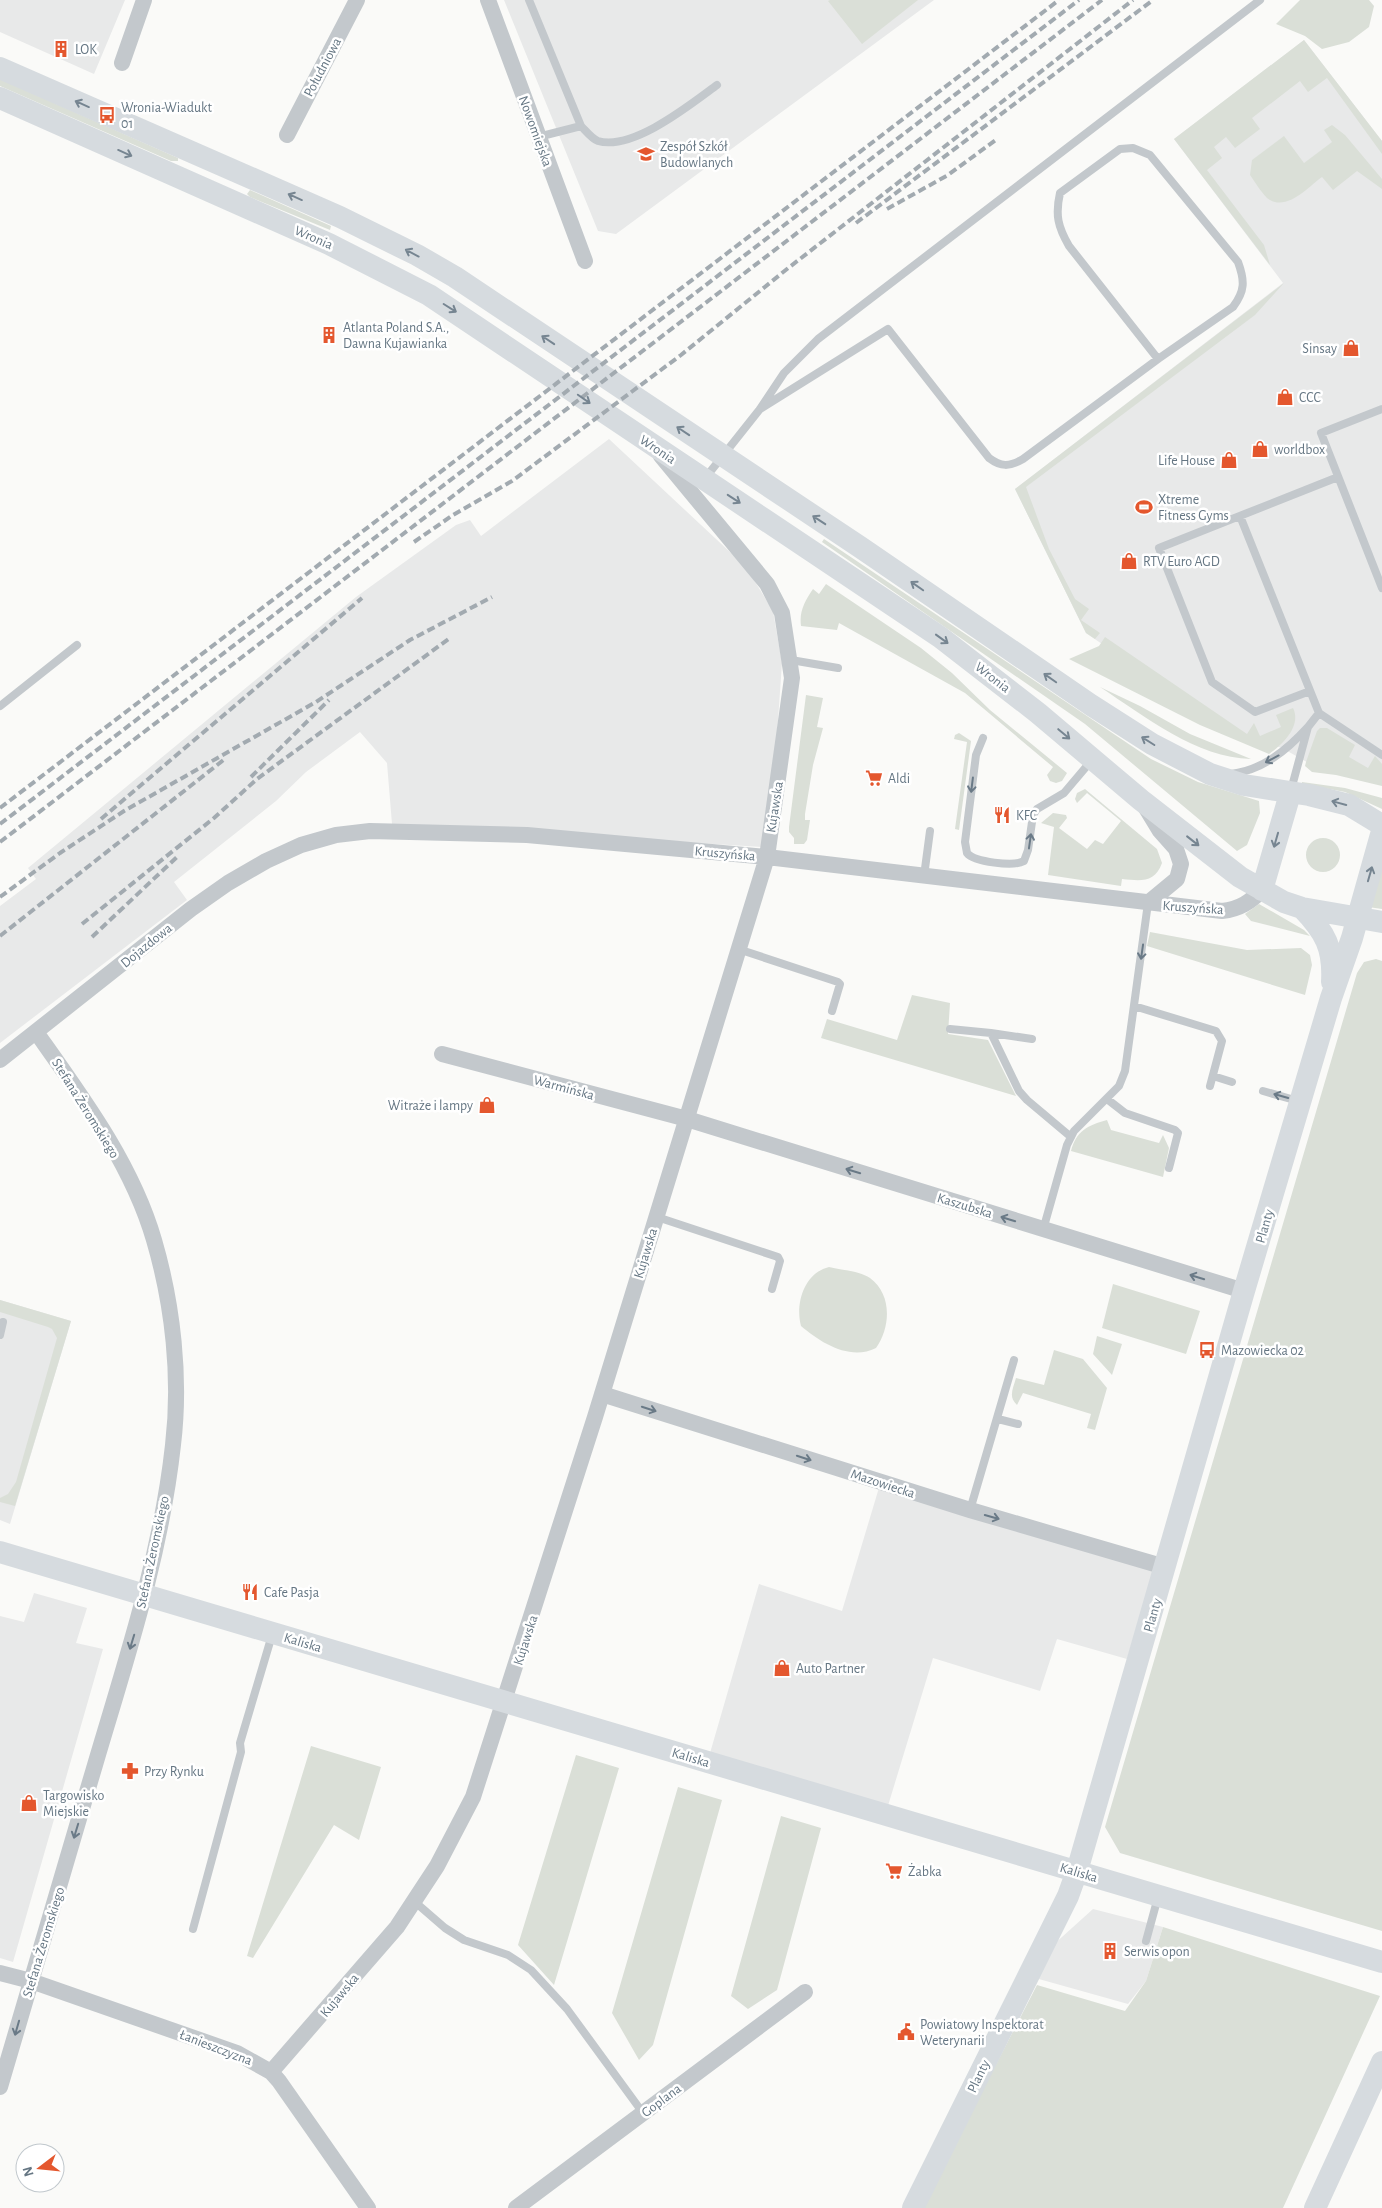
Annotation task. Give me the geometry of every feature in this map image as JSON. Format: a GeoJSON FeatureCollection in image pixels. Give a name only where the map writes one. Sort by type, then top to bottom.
{"type":"FeatureCollection","features":[{"type":"Feature","properties":{"kind":"main road","name":"Wronia"},"geometry":{"type":"LineString","coordinates":[[0,68],[340,217],[417,255],[455,277],[860,547],[1091,705],[1152,744],[1215,775],[1244,785],[1290,794],[1309,795],[1349,805],[1382,825]]}},
{"type":"Feature","properties":{"kind":"main road","name":"Wronia"},"geometry":{"type":"LineString","coordinates":[[0,98],[329,244],[397,277],[453,310],[940,637],[988,673],[1141,800],[1220,862],[1262,890],[1302,908]]}},
{"type":"Feature","properties":{"kind":"main road"},"geometry":{"type":"LineString","coordinates":[[1262,890],[1290,794]]}},
{"type":"Feature","properties":{"kind":"main road","name":"Planty"},"geometry":{"type":"LineString","coordinates":[[913,2208],[1068,1896],[1077,1871],[1244,1291],[1331,998],[1358,917],[1382,831]]}},
{"type":"Feature","properties":{"kind":"main road"},"geometry":{"type":"LineString","coordinates":[[1302,908],[1382,922]]}},
{"type":"Feature","properties":{"kind":"main road","name":"Planty"},"geometry":{"type":"LineString","coordinates":[[1302,908],[1324,935],[1331,954],[1331,998]]}},
{"type":"Feature","properties":{"kind":"main road","name":"Kaliska"},"geometry":{"type":"LineString","coordinates":[[0,1552],[1382,1962]]}},
{"type":"Feature","properties":{"kind":"main road"},"geometry":{"type":"LineString","coordinates":[[1315,2208],[1377,2086],[1382,2062]]}},
{"type":"Feature","properties":{"kind":"street"},"geometry":{"type":"LineString","coordinates":[[122,63],[144,0]]}},
{"type":"Feature","properties":{"kind":"street","name":"Południowa"},"geometry":{"type":"LineString","coordinates":[[287,135],[357,0]]}},
{"type":"Feature","properties":{"kind":"street","name":"Nowomiejska"},"geometry":{"type":"LineString","coordinates":[[488,0],[585,261]]}},
{"type":"Feature","properties":{"kind":"street","name":"Kujawska"},"geometry":{"type":"LineString","coordinates":[[272,2072],[397,1927],[415,1902],[473,1797],[505,1702],[602,1394],[767,857],[790,699],[791,660],[782,613],[767,584],[627,416]]}},
{"type":"Feature","properties":{"kind":"street","name":"Kruszyńska"},"geometry":{"type":"LineString","coordinates":[[1141,800],[1160,831],[1176,849],[1181,864],[1177,879],[1148,904]]}},
{"type":"Feature","properties":{"kind":"street","name":"Kruszyńska"},"geometry":{"type":"LineString","coordinates":[[302,845],[336,835],[380,831],[527,835],[767,857],[1202,910],[1236,910],[1251,901],[1262,890]]}},
{"type":"Feature","properties":{"kind":"street","name":"Dojazdowa"},"geometry":{"type":"LineString","coordinates":[[0,1060],[192,909],[266,861],[302,845]]}},
{"type":"Feature","properties":{"kind":"street","name":"Stefana Żeromskiego"},"geometry":{"type":"LineString","coordinates":[[0,2086],[145,1595],[173,1445],[176,1390],[166,1290],[154,1239],[130,1180],[109,1139],[36,1032]]}},
{"type":"Feature","properties":{"kind":"street","name":"Warmińska"},"geometry":{"type":"LineString","coordinates":[[442,1054],[686,1120]]}},
{"type":"Feature","properties":{"kind":"street","name":"Kaszubska"},"geometry":{"type":"LineString","coordinates":[[686,1120],[1244,1291]]}},
{"type":"Feature","properties":{"kind":"street","name":"Mazowiecka"},"geometry":{"type":"LineString","coordinates":[[602,1394],[970,1510],[1166,1567]]}},
{"type":"Feature","properties":{"kind":"street","name":"Łanieszczyzna"},"geometry":{"type":"LineString","coordinates":[[0,1973],[31,1981],[237,2053],[272,2072],[368,2208]]}},
{"type":"Feature","properties":{"kind":"street","name":"Goplana"},"geometry":{"type":"LineString","coordinates":[[516,2208],[805,1992]]}},
{"type":"Feature","properties":{"kind":"lane"},"geometry":{"type":"LineString","coordinates":[[529,0],[581,126],[597,141],[613,142],[645,132],[671,119],[717,85]]}},
{"type":"Feature","properties":{"kind":"lane"},"geometry":{"type":"LineString","coordinates":[[692,494],[760,409],[784,373],[818,339],[1260,0]]}},
{"type":"Feature","properties":{"kind":"lane"},"geometry":{"type":"LineString","coordinates":[[538,137],[581,126]]}},
{"type":"Feature","properties":{"kind":"lane"},"geometry":{"type":"LineString","coordinates":[[760,409],[888,329],[989,458],[998,465],[1011,466],[1023,460],[1158,359],[1233,307],[1241,296],[1244,279],[1238,262],[1150,155],[1133,148],[1120,149],[1060,193],[1056,210],[1058,227],[1069,246],[1158,359]]}},
{"type":"Feature","properties":{"kind":"lane"},"geometry":{"type":"LineString","coordinates":[[1382,409],[1321,434],[1382,588]]}},
{"type":"Feature","properties":{"kind":"lane"},"geometry":{"type":"LineString","coordinates":[[1310,691],[1255,712],[1212,682],[1159,548],[1338,477]]}},
{"type":"Feature","properties":{"kind":"lane"},"geometry":{"type":"LineString","coordinates":[[1240,516],[1319,713],[1382,755]]}},
{"type":"Feature","properties":{"kind":"lane"},"geometry":{"type":"LineString","coordinates":[[0,706],[77,645]]}},
{"type":"Feature","properties":{"kind":"lane"},"geometry":{"type":"LineString","coordinates":[[791,660],[838,668]]}},
{"type":"Feature","properties":{"kind":"lane"},"geometry":{"type":"LineString","coordinates":[[1215,775],[1253,768],[1276,758],[1308,727],[1319,713]]}},
{"type":"Feature","properties":{"kind":"lane"},"geometry":{"type":"LineString","coordinates":[[1290,794],[1308,727]]}},
{"type":"Feature","properties":{"kind":"lane"},"geometry":{"type":"LineString","coordinates":[[983,738],[976,755],[965,838],[966,850],[972,858],[1014,864],[1024,861],[1028,850],[1033,815],[1037,808],[1058,797],[1071,786],[1093,759]]}},
{"type":"Feature","properties":{"kind":"lane"},"geometry":{"type":"LineString","coordinates":[[924,876],[930,831]]}},
{"type":"Feature","properties":{"kind":"lane"},"geometry":{"type":"LineString","coordinates":[[1043,1230],[1067,1145],[1071,1137],[1119,1086],[1125,1071],[1148,904]]}},
{"type":"Feature","properties":{"kind":"lane"},"geometry":{"type":"LineString","coordinates":[[738,949],[838,982],[840,984],[832,1011]]}},
{"type":"Feature","properties":{"kind":"lane"},"geometry":{"type":"LineString","coordinates":[[1134,1006],[1216,1031],[1222,1041],[1210,1086]]}},
{"type":"Feature","properties":{"kind":"lane"},"geometry":{"type":"LineString","coordinates":[[950,1029],[1032,1039]]}},
{"type":"Feature","properties":{"kind":"lane"},"geometry":{"type":"LineString","coordinates":[[991,1033],[1019,1091],[1071,1137]]}},
{"type":"Feature","properties":{"kind":"lane"},"geometry":{"type":"LineString","coordinates":[[1213,1076],[1232,1082]]}},
{"type":"Feature","properties":{"kind":"lane"},"geometry":{"type":"LineString","coordinates":[[1263,1091],[1300,1102]]}},
{"type":"Feature","properties":{"kind":"lane"},"geometry":{"type":"LineString","coordinates":[[1107,1100],[1125,1113],[1175,1130],[1178,1133],[1169,1168]]}},
{"type":"Feature","properties":{"kind":"lane"},"geometry":{"type":"LineString","coordinates":[[656,1217],[778,1257],[780,1261],[772,1289]]}},
{"type":"Feature","properties":{"kind":"lane"},"geometry":{"type":"LineString","coordinates":[[0,1334],[3,1322]]}},
{"type":"Feature","properties":{"kind":"lane"},"geometry":{"type":"LineString","coordinates":[[970,1510],[1014,1360]]}},
{"type":"Feature","properties":{"kind":"lane"},"geometry":{"type":"LineString","coordinates":[[998,1418],[1018,1424]]}},
{"type":"Feature","properties":{"kind":"lane"},"geometry":{"type":"LineString","coordinates":[[193,1929],[241,1752],[240,1743],[273,1633]]}},
{"type":"Feature","properties":{"kind":"lane"},"geometry":{"type":"LineString","coordinates":[[1146,1941],[1158,1897]]}},
{"type":"Feature","properties":{"kind":"lane"},"geometry":{"type":"LineString","coordinates":[[415,1902],[459,1937],[508,1956],[531,1970],[567,2009],[643,2113]]}},
{"type":"Feature","properties":{"kind":"shaded area","name":"LOK"},"geometry":{"type":"Polygon","coordinates":[[[0,0],[125,0],[94,74],[0,32],[0,0]]]}},
{"type":"Feature","properties":{"kind":"shaded area","name":"Zespół Szkół Budowlanych"},"geometry":{"type":"Polygon","coordinates":[[[504,0],[934,0],[616,234],[598,231],[504,0]]]}},
{"type":"Feature","properties":{"kind":"shaded area"},"geometry":{"type":"Polygon","coordinates":[[[918,0],[862,44],[828,1],[918,0]]]}},
{"type":"Feature","properties":{"kind":"shaded area"},"geometry":{"type":"Polygon","coordinates":[[[1300,0],[1369,0],[1374,6],[1369,27],[1349,42],[1322,49],[1305,36],[1276,24],[1300,0]]]}},
{"type":"Feature","properties":{"kind":"shaded area"},"geometry":{"type":"Polygon","coordinates":[[[1304,40],[1382,141],[1382,781],[1312,765],[1282,748],[1202,724],[1163,686],[1086,633],[1015,489],[1283,283],[1174,139],[1304,40]]]}},
{"type":"Feature","properties":{"kind":"shaded area"},"geometry":{"type":"Polygon","coordinates":[[[1304,40],[1382,141],[1382,154],[1327,78],[1308,92],[1300,81],[1252,118],[1260,129],[1235,148],[1226,137],[1214,147],[1222,158],[1207,170],[1264,245],[1270,265],[1174,139],[1304,40]]]}},
{"type":"Feature","properties":{"kind":"shaded area"},"geometry":{"type":"Polygon","coordinates":[[[0,79],[178,158],[178,161],[171,161],[0,86],[0,79]]]}},
{"type":"Feature","properties":{"kind":"shaded area"},"geometry":{"type":"Polygon","coordinates":[[[1332,125],[1345,135],[1382,179],[1382,189],[1357,171],[1333,190],[1322,177],[1289,201],[1274,202],[1267,198],[1250,175],[1252,160],[1284,136],[1304,163],[1332,142],[1324,130],[1332,125]]]}},
{"type":"Feature","properties":{"kind":"shaded area"},"geometry":{"type":"Polygon","coordinates":[[[250,190],[331,226],[330,230],[250,197],[247,194],[250,190]]]}},
{"type":"Feature","properties":{"kind":"shaded area"},"geometry":{"type":"Polygon","coordinates":[[[1284,283],[1255,315],[1026,487],[1049,549],[1075,599],[1089,609],[1081,620],[1100,633],[1095,639],[1086,633],[1015,489],[1284,283]]]}},
{"type":"Feature","properties":{"kind":"shaded area"},"geometry":{"type":"Polygon","coordinates":[[[609,439],[746,567],[773,611],[782,663],[776,749],[762,847],[392,824],[387,763],[360,732],[306,772],[276,801],[174,882],[187,900],[0,1043],[0,906],[36,879],[28,868],[356,597],[456,525],[470,520],[481,536],[609,439]]]}},
{"type":"Feature","properties":{"kind":"shaded area"},"geometry":{"type":"Polygon","coordinates":[[[824,539],[1151,759],[1198,782],[1259,801],[1260,813],[1247,845],[1237,851],[1085,724],[822,542],[824,539]]]}},
{"type":"Feature","properties":{"kind":"shaded area"},"geometry":{"type":"Polygon","coordinates":[[[826,584],[921,648],[952,673],[990,710],[1067,773],[1062,781],[1056,783],[1050,781],[1047,775],[1053,767],[965,693],[839,623],[837,630],[801,626],[803,606],[807,598],[813,589],[819,594],[826,584]]]}},
{"type":"Feature","properties":{"kind":"shaded area"},"geometry":{"type":"Polygon","coordinates":[[[1105,637],[1247,734],[1254,723],[1260,736],[1281,727],[1276,715],[1293,708],[1295,722],[1293,728],[1280,746],[1269,754],[1200,725],[1069,659],[1099,646],[1105,637]]]}},
{"type":"Feature","properties":{"kind":"shaded area"},"geometry":{"type":"Polygon","coordinates":[[[1100,687],[1140,706],[1190,734],[1251,759],[1231,757],[1211,751],[1172,734],[1100,687]]]}},
{"type":"Feature","properties":{"kind":"shaded area"},"geometry":{"type":"Polygon","coordinates":[[[806,695],[823,698],[817,727],[823,728],[813,765],[805,814],[805,820],[810,820],[807,840],[804,844],[794,844],[794,838],[789,832],[789,827],[806,695]]]}},
{"type":"Feature","properties":{"kind":"shaded area"},"geometry":{"type":"Polygon","coordinates":[[[1320,728],[1327,728],[1355,745],[1349,757],[1368,768],[1375,756],[1382,764],[1382,786],[1336,775],[1312,772],[1305,766],[1317,731],[1320,728]]]}},
{"type":"Feature","properties":{"kind":"shaded area"},"geometry":{"type":"Polygon","coordinates":[[[959,733],[971,741],[959,830],[955,829],[967,742],[954,739],[955,735],[959,733]]]}},
{"type":"Feature","properties":{"kind":"shaded area"},"geometry":{"type":"Polygon","coordinates":[[[1302,782],[1345,788],[1382,798],[1382,809],[1345,792],[1302,784],[1302,782]]]}},
{"type":"Feature","properties":{"kind":"shaded area"},"geometry":{"type":"Polygon","coordinates":[[[1085,789],[1157,849],[1162,863],[1155,874],[1141,880],[1122,879],[1121,886],[1048,875],[1054,827],[1041,823],[1053,813],[1066,815],[1067,818],[1059,828],[1087,849],[1095,840],[1103,844],[1121,821],[1087,793],[1077,803],[1075,799],[1077,793],[1085,789]]]}},
{"type":"Feature","properties":{"kind":"shaded area"},"geometry":{"type":"Polygon","coordinates":[[[1323,838],[1330,839],[1335,843],[1339,848],[1339,862],[1335,867],[1330,871],[1323,872],[1316,871],[1311,867],[1307,862],[1306,855],[1307,848],[1311,843],[1316,839],[1323,838]]]}},
{"type":"Feature","properties":{"kind":"shaded area"},"geometry":{"type":"Polygon","coordinates":[[[1382,858],[1382,909],[1368,907],[1382,858]]]}},
{"type":"Feature","properties":{"kind":"shaded area"},"geometry":{"type":"Polygon","coordinates":[[[1259,904],[1304,930],[1310,936],[1251,921],[1245,914],[1259,904]]]}},
{"type":"Feature","properties":{"kind":"shaded area"},"geometry":{"type":"Polygon","coordinates":[[[1150,932],[1247,950],[1301,948],[1310,955],[1312,965],[1305,995],[1147,946],[1150,932]]]}},
{"type":"Feature","properties":{"kind":"shaded area"},"geometry":{"type":"Polygon","coordinates":[[[1376,959],[1382,961],[1382,1931],[1120,1853],[1105,1827],[1357,973],[1364,962],[1376,959]]]}},
{"type":"Feature","properties":{"kind":"shaded area"},"geometry":{"type":"Polygon","coordinates":[[[912,995],[950,1003],[948,1034],[988,1040],[1016,1096],[821,1038],[827,1019],[897,1040],[912,995]]]}},
{"type":"Feature","properties":{"kind":"shaded area"},"geometry":{"type":"Polygon","coordinates":[[[1107,1120],[1111,1130],[1159,1143],[1163,1135],[1169,1148],[1163,1177],[1071,1151],[1076,1138],[1084,1130],[1094,1124],[1107,1120]]]}},
{"type":"Feature","properties":{"kind":"shaded area"},"geometry":{"type":"Polygon","coordinates":[[[829,1267],[856,1272],[866,1276],[877,1285],[882,1293],[886,1302],[886,1321],[881,1340],[876,1348],[856,1352],[846,1351],[827,1344],[801,1326],[799,1308],[803,1290],[813,1276],[820,1270],[829,1267]]]}},
{"type":"Feature","properties":{"kind":"shaded area"},"geometry":{"type":"Polygon","coordinates":[[[1113,1284],[1200,1311],[1186,1354],[1102,1328],[1113,1284]]]}},
{"type":"Feature","properties":{"kind":"shaded area"},"geometry":{"type":"Polygon","coordinates":[[[0,1300],[71,1321],[10,1524],[0,1520],[0,1300]]]}},
{"type":"Feature","properties":{"kind":"shaded area"},"geometry":{"type":"Polygon","coordinates":[[[0,1300],[71,1321],[15,1506],[0,1502],[0,1498],[8,1494],[16,1482],[57,1338],[52,1329],[48,1327],[0,1312],[0,1300]]]}},
{"type":"Feature","properties":{"kind":"shaded area"},"geometry":{"type":"Polygon","coordinates":[[[1097,1336],[1122,1344],[1112,1375],[1093,1354],[1097,1336]]]}},
{"type":"Feature","properties":{"kind":"shaded area"},"geometry":{"type":"Polygon","coordinates":[[[1054,1350],[1083,1359],[1107,1388],[1095,1430],[1087,1428],[1091,1414],[1023,1393],[1017,1405],[1014,1402],[1012,1393],[1016,1378],[1044,1385],[1054,1350]]]}},
{"type":"Feature","properties":{"kind":"shaded area"},"geometry":{"type":"Polygon","coordinates":[[[881,1481],[1156,1562],[1127,1659],[1057,1639],[1040,1691],[933,1658],[887,1809],[708,1760],[759,1584],[842,1611],[881,1481]]]}},
{"type":"Feature","properties":{"kind":"shaded area","name":"Targowisko Miejskie"},"geometry":{"type":"Polygon","coordinates":[[[34,1593],[87,1608],[76,1643],[103,1649],[13,1962],[0,1958],[0,1616],[24,1622],[34,1593]]]}},
{"type":"Feature","properties":{"kind":"shaded area"},"geometry":{"type":"Polygon","coordinates":[[[311,1746],[381,1767],[359,1840],[334,1825],[253,1958],[247,1956],[311,1746]]]}},
{"type":"Feature","properties":{"kind":"shaded area"},"geometry":{"type":"Polygon","coordinates":[[[576,1755],[619,1768],[554,1985],[518,1945],[576,1755]]]}},
{"type":"Feature","properties":{"kind":"shaded area"},"geometry":{"type":"Polygon","coordinates":[[[678,1787],[722,1800],[653,2045],[639,2060],[612,2013],[678,1787]]]}},
{"type":"Feature","properties":{"kind":"shaded area"},"geometry":{"type":"Polygon","coordinates":[[[781,1816],[821,1828],[777,1990],[748,2009],[731,1996],[781,1816]]]}},
{"type":"Feature","properties":{"kind":"shaded area"},"geometry":{"type":"Polygon","coordinates":[[[1093,1909],[1163,1927],[1146,1981],[1128,2004],[1021,1974],[1093,1909]]]}},
{"type":"Feature","properties":{"kind":"shaded area"},"geometry":{"type":"Polygon","coordinates":[[[1163,1927],[1380,1996],[1283,2208],[922,2208],[1037,1985],[1125,2011],[1146,1981],[1163,1927]]]}},
{"type":"Feature","properties":{"kind":"railway"},"geometry":{"type":"LineString","coordinates":[[0,808],[1059,0]]}},
{"type":"Feature","properties":{"kind":"railway"},"geometry":{"type":"LineString","coordinates":[[0,824],[1079,0]]}},
{"type":"Feature","properties":{"kind":"railway"},"geometry":{"type":"LineString","coordinates":[[0,842],[1102,0]]}},
{"type":"Feature","properties":{"kind":"railway"},"geometry":{"type":"LineString","coordinates":[[414,542],[453,515],[512,481],[681,355],[787,269],[1133,0]]}},
{"type":"Feature","properties":{"kind":"railway"},"geometry":{"type":"LineString","coordinates":[[856,223],[1153,0]]}},
{"type":"Feature","properties":{"kind":"railway"},"geometry":{"type":"LineString","coordinates":[[887,209],[948,175],[997,139]]}},
{"type":"Feature","properties":{"kind":"railway"},"geometry":{"type":"LineString","coordinates":[[0,897],[60,853],[124,811],[316,702],[410,640],[492,597]]}},
{"type":"Feature","properties":{"kind":"railway"},"geometry":{"type":"LineString","coordinates":[[101,819],[362,598]]}},
{"type":"Feature","properties":{"kind":"railway"},"geometry":{"type":"LineString","coordinates":[[82,924],[214,818],[257,779],[450,638]]}},
{"type":"Feature","properties":{"kind":"railway"},"geometry":{"type":"LineString","coordinates":[[251,777],[329,700]]}},
{"type":"Feature","properties":{"kind":"railway"},"geometry":{"type":"LineString","coordinates":[[0,936],[226,758]]}},
{"type":"Feature","properties":{"kind":"railway"},"geometry":{"type":"LineString","coordinates":[[92,937],[178,856]]}},
{"type":"Feature","properties":{"kind":"place","name":"LOK"},"geometry":{"type":"Point","coordinates":[61,49]}},
{"type":"Feature","properties":{"kind":"place","name":"Wronia-Wiadukt 01"},"geometry":{"type":"Point","coordinates":[107,115]}},
{"type":"Feature","properties":{"kind":"place","name":"Zespół Szkół Budowlanych"},"geometry":{"type":"Point","coordinates":[646,154]}},
{"type":"Feature","properties":{"kind":"place","name":"Atlanta Poland S.A., Dawna Kujawianka"},"geometry":{"type":"Point","coordinates":[329,335]}},
{"type":"Feature","properties":{"kind":"place","name":"Sinsay"},"geometry":{"type":"Point","coordinates":[1351,348]}},
{"type":"Feature","properties":{"kind":"place","name":"CCC"},"geometry":{"type":"Point","coordinates":[1285,397]}},
{"type":"Feature","properties":{"kind":"place","name":"worldbox"},"geometry":{"type":"Point","coordinates":[1260,449]}},
{"type":"Feature","properties":{"kind":"place","name":"Life House"},"geometry":{"type":"Point","coordinates":[1229,460]}},
{"type":"Feature","properties":{"kind":"place","name":"Xtreme Fitness Gyms"},"geometry":{"type":"Point","coordinates":[1144,507]}},
{"type":"Feature","properties":{"kind":"place","name":"RTV Euro AGD"},"geometry":{"type":"Point","coordinates":[1129,561]}},
{"type":"Feature","properties":{"kind":"place","name":"Aldi"},"geometry":{"type":"Point","coordinates":[874,778]}},
{"type":"Feature","properties":{"kind":"place","name":"KFC"},"geometry":{"type":"Point","coordinates":[1002,815]}},
{"type":"Feature","properties":{"kind":"place","name":"Witraże i lampy"},"geometry":{"type":"Point","coordinates":[487,1105]}},
{"type":"Feature","properties":{"kind":"place","name":"Mazowiecka 02"},"geometry":{"type":"Point","coordinates":[1207,1350]}},
{"type":"Feature","properties":{"kind":"place","name":"Cafe Pasja"},"geometry":{"type":"Point","coordinates":[250,1592]}},
{"type":"Feature","properties":{"kind":"place","name":"Auto Partner"},"geometry":{"type":"Point","coordinates":[782,1668]}},
{"type":"Feature","properties":{"kind":"place","name":"Przy Rynku"},"geometry":{"type":"Point","coordinates":[130,1771]}},
{"type":"Feature","properties":{"kind":"place","name":"Targowisko Miejskie"},"geometry":{"type":"Point","coordinates":[29,1803]}},
{"type":"Feature","properties":{"kind":"place","name":"Żabka"},"geometry":{"type":"Point","coordinates":[894,1871]}},
{"type":"Feature","properties":{"kind":"place","name":"Serwis opon"},"geometry":{"type":"Point","coordinates":[1110,1951]}},
{"type":"Feature","properties":{"kind":"place","name":"Powiatowy Inspektorat Weterynarii"},"geometry":{"type":"Point","coordinates":[906,2032]}}]}
